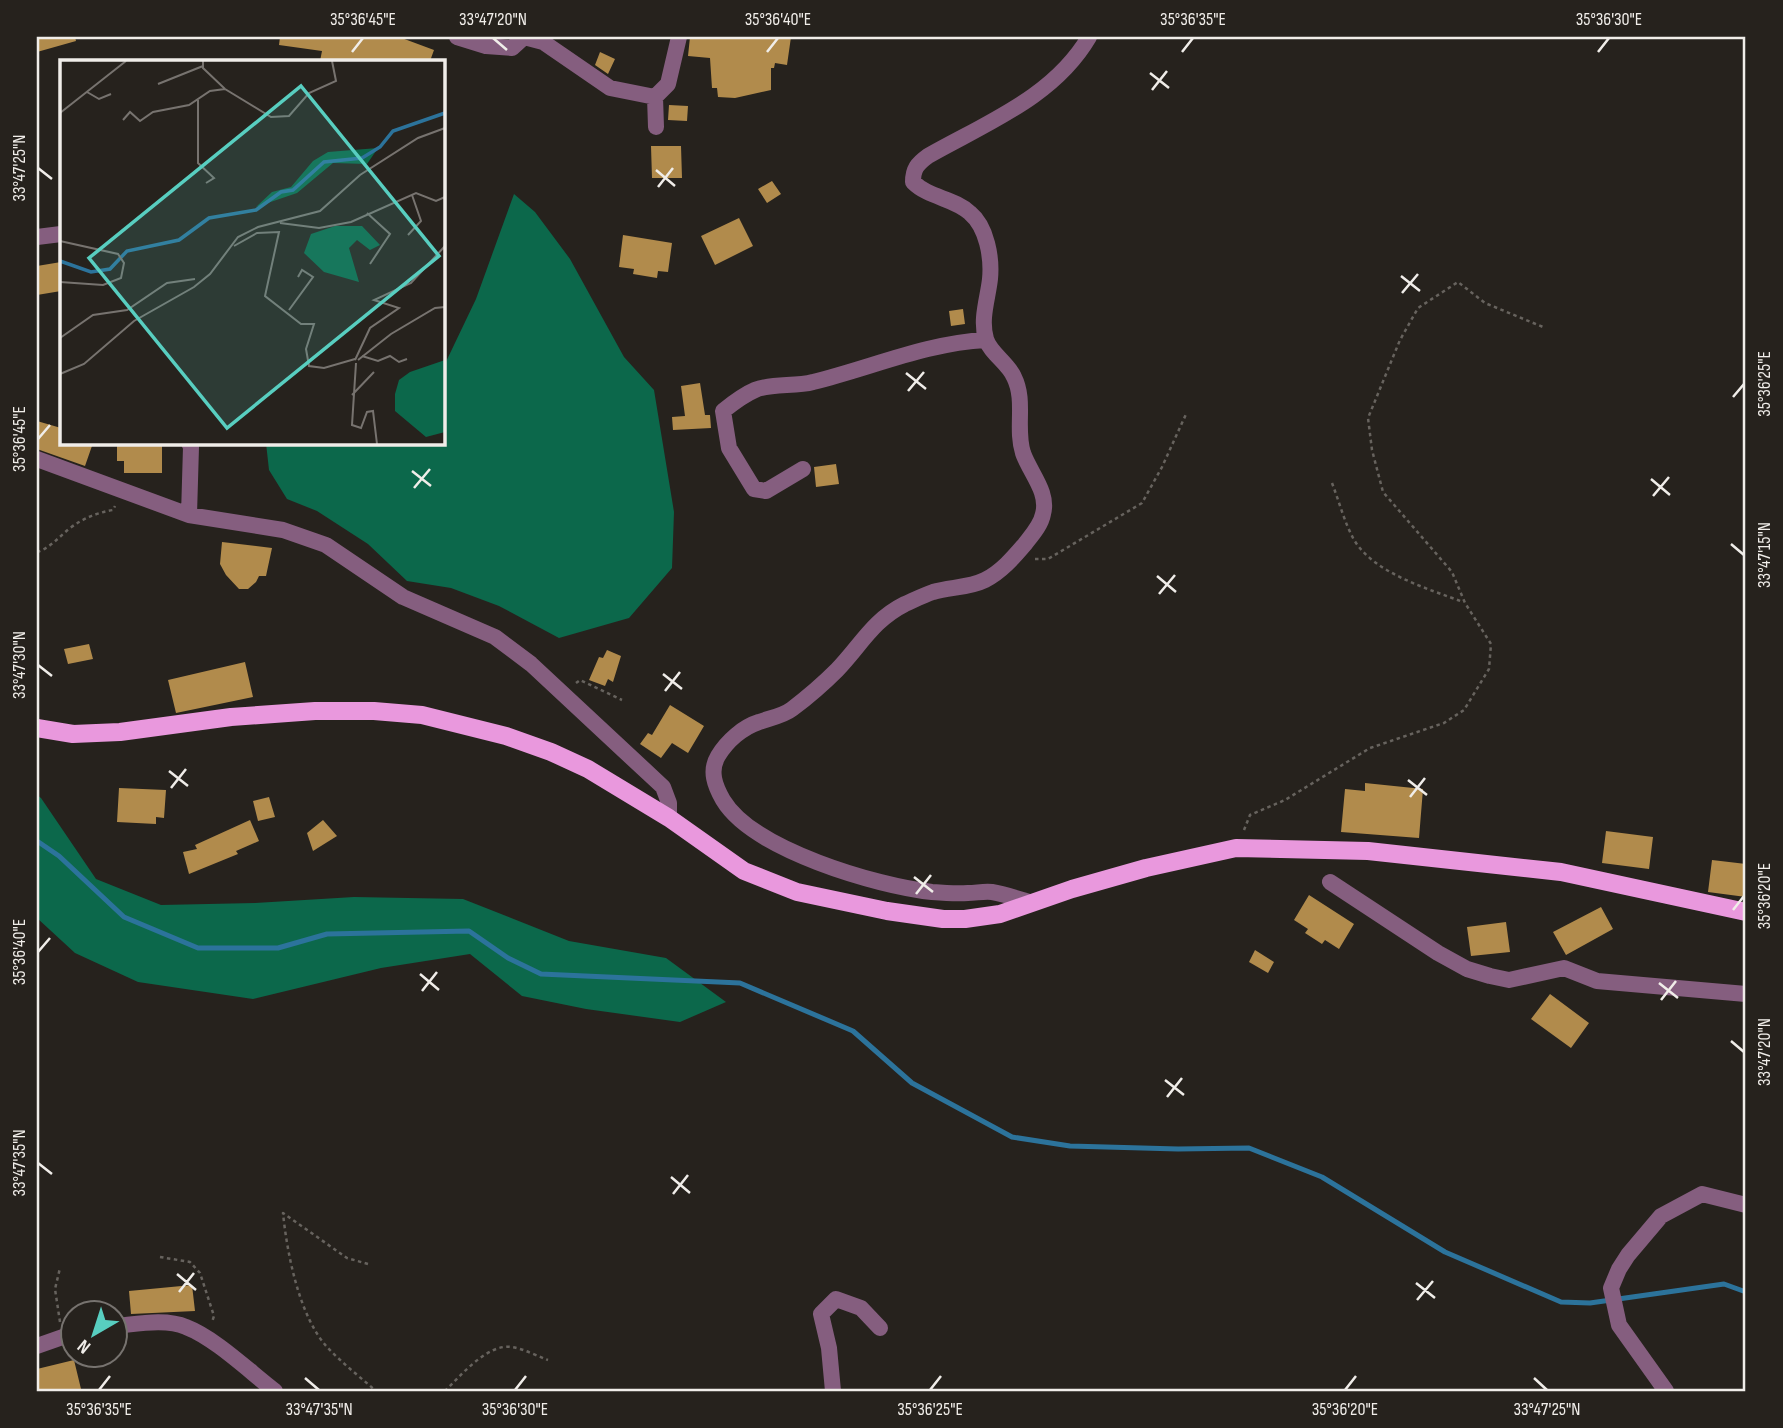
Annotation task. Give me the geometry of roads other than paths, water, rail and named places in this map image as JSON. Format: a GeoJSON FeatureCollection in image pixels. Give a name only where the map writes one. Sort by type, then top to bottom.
{"type":"FeatureCollection","features":[{"type":"Feature","properties":{"kind":"main road"},"geometry":{"type":"LineString","coordinates":[[37,728],[73,734],[120,732],[231,717],[315,710],[422,715],[506,736],[589,769],[669,818],[744,871],[797,892],[887,911],[943,919],[1000,914],[1146,868],[1236,848],[1368,850],[1561,872],[1746,912]]}},
{"type":"Feature","properties":{"kind":"street"},"geometry":{"type":"LineString","coordinates":[[457,37],[500,48],[512,48],[524,37],[543,41],[610,88],[655,97]]}},
{"type":"Feature","properties":{"kind":"street"},"geometry":{"type":"LineString","coordinates":[[656,127],[655,97],[668,84],[679,37]]}},
{"type":"Feature","properties":{"kind":"street"},"geometry":{"type":"LineString","coordinates":[[1032,903],[990,891],[964,894],[899,887],[826,864],[757,833],[741,821],[726,805],[713,776],[714,764],[719,754],[735,737],[754,724],[787,712],[806,698],[838,669],[879,620],[933,592],[985,580],[1003,568],[1040,523],[1045,511],[1042,491],[1023,451],[1018,427],[1020,400],[1014,376],[986,340],[985,302],[990,279],[988,251],[981,224],[970,212],[955,203],[919,188],[913,182],[913,171],[917,163],[928,156],[1010,111],[1045,88],[1068,66],[1089,37]]}},
{"type":"Feature","properties":{"kind":"street"},"geometry":{"type":"LineString","coordinates":[[37,237],[60,234]]}},
{"type":"Feature","properties":{"kind":"street"},"geometry":{"type":"LineString","coordinates":[[803,469],[766,491],[754,489],[729,448],[723,411],[733,402],[757,389],[812,383],[963,341],[986,340]]}},
{"type":"Feature","properties":{"kind":"street"},"geometry":{"type":"LineString","coordinates":[[189,514],[190,444]]}},
{"type":"Feature","properties":{"kind":"street"},"geometry":{"type":"LineString","coordinates":[[37,459],[189,514],[284,530],[326,545],[403,597],[495,637],[531,664],[663,787],[669,803],[669,818]]}},
{"type":"Feature","properties":{"kind":"street"},"geometry":{"type":"LineString","coordinates":[[1330,882],[1438,953],[1468,969],[1490,976],[1509,980],[1564,968],[1597,981],[1746,994]]}},
{"type":"Feature","properties":{"kind":"street"},"geometry":{"type":"LineString","coordinates":[[1666,1391],[1619,1325],[1611,1288],[1619,1269],[1661,1216],[1702,1194],[1746,1205]]}},
{"type":"Feature","properties":{"kind":"street"},"geometry":{"type":"LineString","coordinates":[[833,1391],[829,1348],[821,1314],[836,1299],[861,1308],[880,1328]]}},
{"type":"Feature","properties":{"kind":"street"},"geometry":{"type":"LineString","coordinates":[[130,1325],[185,1326],[275,1391]]}},
{"type":"Feature","properties":{"kind":"street"},"geometry":{"type":"LineString","coordinates":[[37,1346],[60,1337]]}},
{"type":"Feature","properties":{"kind":"waterway"},"geometry":{"type":"LineString","coordinates":[[37,841],[59,856],[124,917],[198,948],[278,948],[327,934],[469,931],[508,958],[541,974],[740,983],[853,1031],[912,1083],[1012,1137],[1070,1146],[1249,1148],[1322,1177],[1445,1252],[1561,1302],[1590,1303],[1724,1284],[1746,1292]]}}]}
